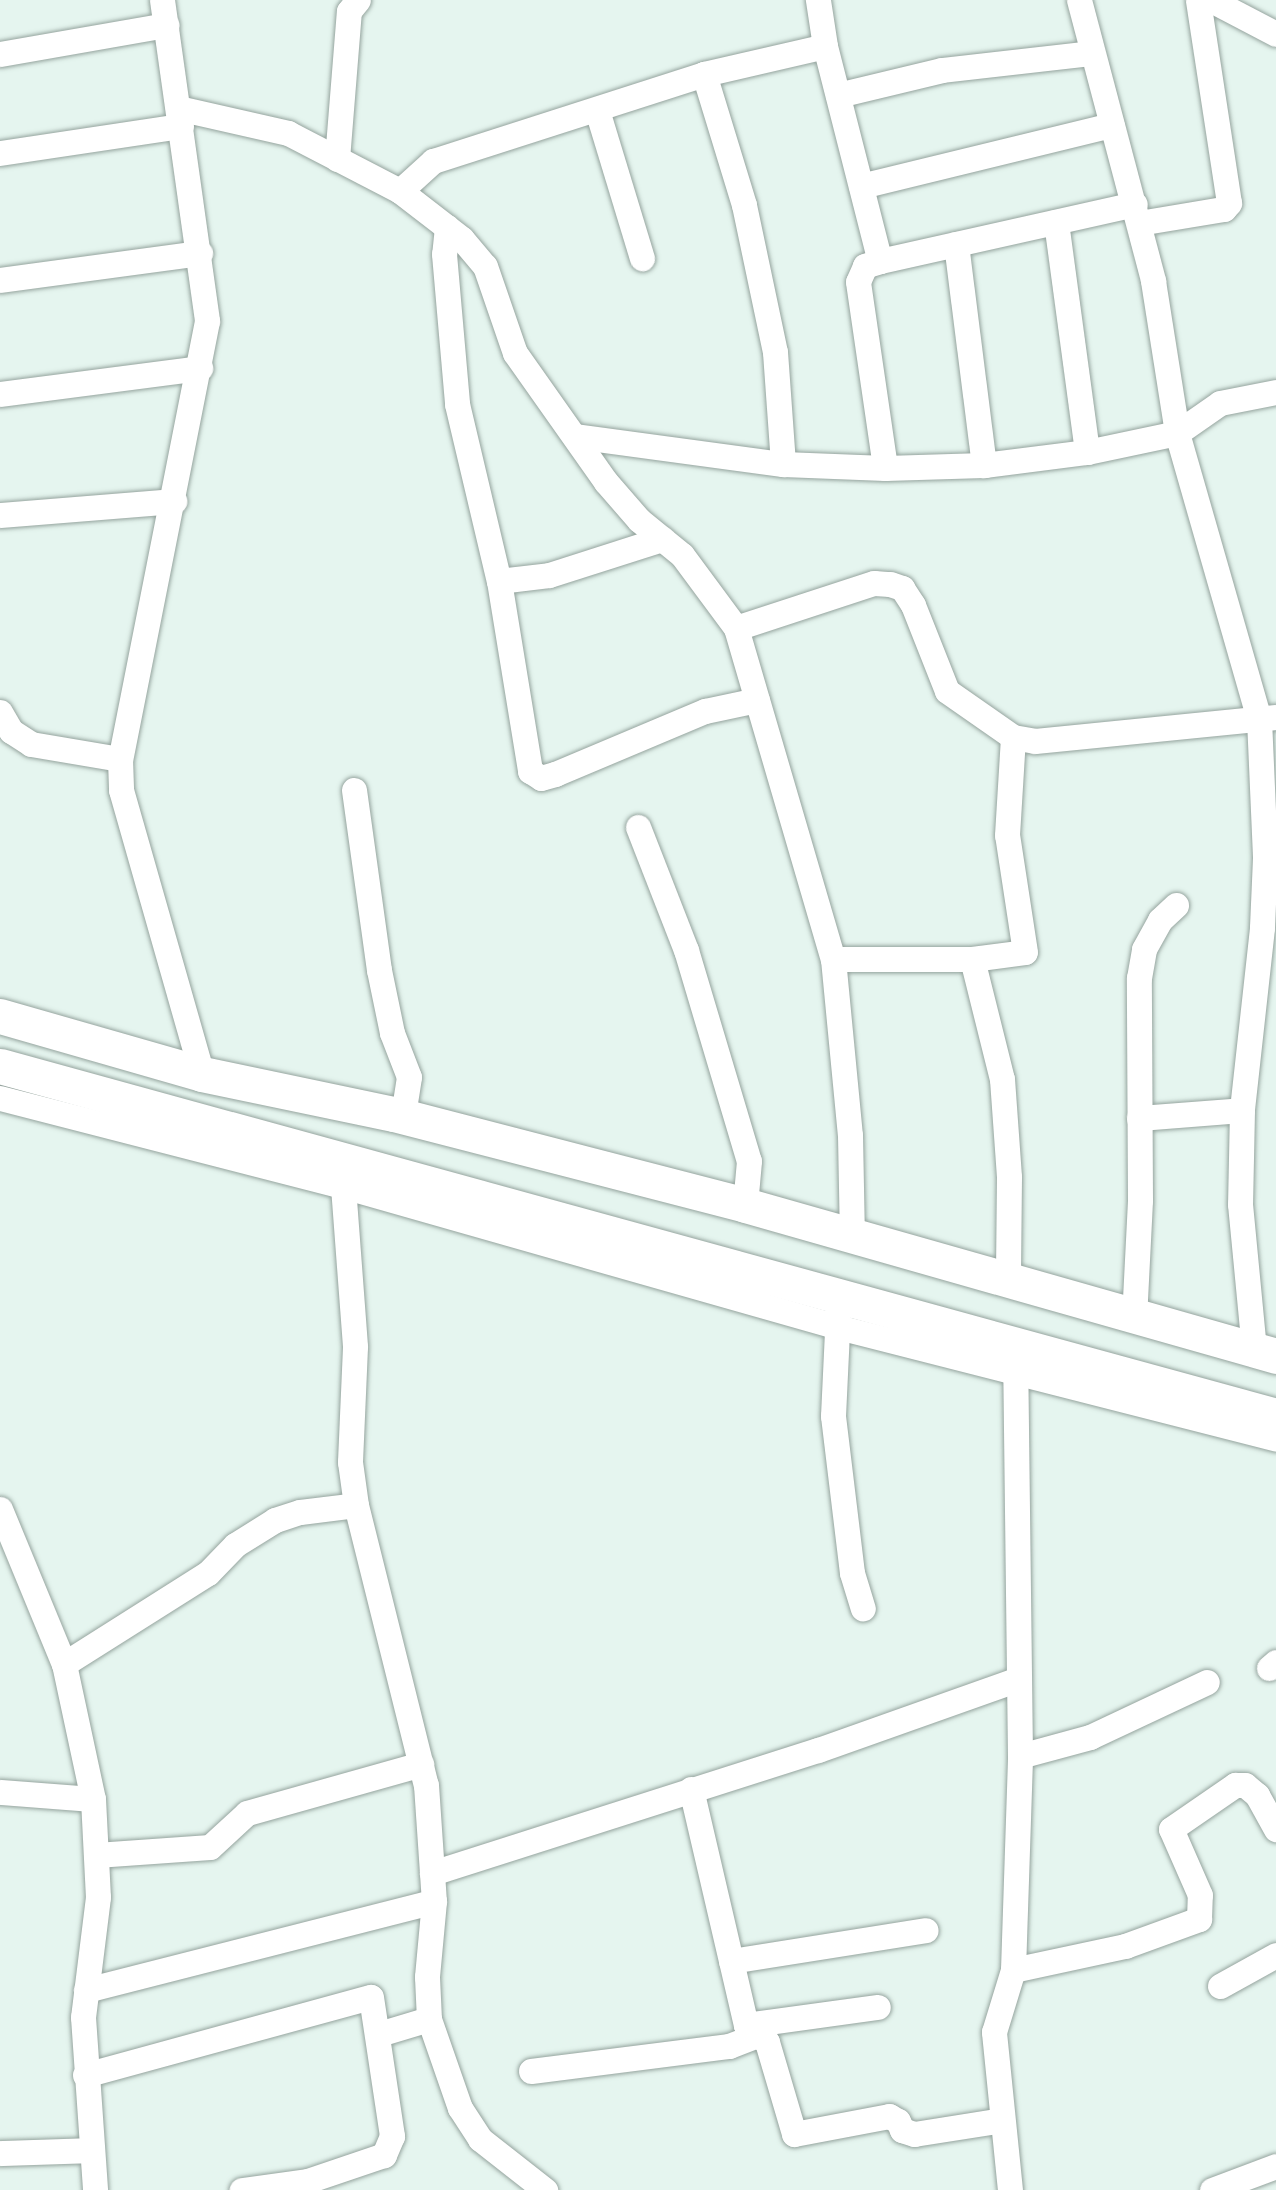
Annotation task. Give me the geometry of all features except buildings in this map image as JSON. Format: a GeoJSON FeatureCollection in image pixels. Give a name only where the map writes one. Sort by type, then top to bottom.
{"type":"FeatureCollection","features":[{"type":"Feature","properties":{"kind":"main road"},"geometry":{"type":"LineString","coordinates":[[0,1016],[202,1074],[394,1114],[744,1205],[852,1239],[1265,1353]]}},
{"type":"Feature","properties":{"kind":"main road"},"geometry":{"type":"LineString","coordinates":[[0,1066],[77,1103],[1015,1358],[1276,1416]]}},
{"type":"Feature","properties":{"kind":"street"},"geometry":{"type":"LineString","coordinates":[[336,158],[349,12],[358,0]]}},
{"type":"Feature","properties":{"kind":"street"},"geometry":{"type":"LineString","coordinates":[[1080,0],[1154,281],[1177,432],[1268,718],[1264,893],[1242,1110],[1240,1204],[1265,1353]]}},
{"type":"Feature","properties":{"kind":"street"},"geometry":{"type":"LineString","coordinates":[[885,468],[858,282],[865,266],[1056,222],[1224,209],[1229,203],[1198,0]]}},
{"type":"Feature","properties":{"kind":"street"},"geometry":{"type":"LineString","coordinates":[[1211,0],[1276,34]]}},
{"type":"Feature","properties":{"kind":"street"},"geometry":{"type":"LineString","coordinates":[[823,1],[826,46],[880,261]]}},
{"type":"Feature","properties":{"kind":"street"},"geometry":{"type":"LineString","coordinates":[[0,54],[164,12],[207,321],[120,759],[122,790],[202,1074]]}},
{"type":"Feature","properties":{"kind":"street"},"geometry":{"type":"LineString","coordinates":[[400,192],[433,161],[704,74],[826,46]]}},
{"type":"Feature","properties":{"kind":"street"},"geometry":{"type":"LineString","coordinates":[[838,95],[942,70],[1092,53]]}},
{"type":"Feature","properties":{"kind":"street"},"geometry":{"type":"LineString","coordinates":[[704,74],[744,204],[776,352],[783,464]]}},
{"type":"Feature","properties":{"kind":"street"},"geometry":{"type":"LineString","coordinates":[[596,110],[642,258]]}},
{"type":"Feature","properties":{"kind":"street"},"geometry":{"type":"LineString","coordinates":[[0,153],[179,117],[288,133],[400,192],[447,227],[485,266],[515,353],[606,482],[713,592],[736,628],[833,960],[850,1135],[852,1239]]}},
{"type":"Feature","properties":{"kind":"street"},"geometry":{"type":"LineString","coordinates":[[861,186],[1112,126]]}},
{"type":"Feature","properties":{"kind":"street"},"geometry":{"type":"LineString","coordinates":[[1056,222],[1087,452]]}},
{"type":"Feature","properties":{"kind":"street"},"geometry":{"type":"LineString","coordinates":[[447,227],[444,254],[457,404],[499,581],[530,771],[541,778],[705,711],[757,700]]}},
{"type":"Feature","properties":{"kind":"street"},"geometry":{"type":"LineString","coordinates":[[956,244],[984,465]]}},
{"type":"Feature","properties":{"kind":"street"},"geometry":{"type":"LineString","coordinates":[[0,280],[200,253]]}},
{"type":"Feature","properties":{"kind":"street"},"geometry":{"type":"LineString","coordinates":[[0,394],[200,368]]}},
{"type":"Feature","properties":{"kind":"street"},"geometry":{"type":"LineString","coordinates":[[575,436],[783,464],[885,468],[984,465],[1087,452],[1177,432],[1202,411],[1220,403],[1276,392]]}},
{"type":"Feature","properties":{"kind":"street"},"geometry":{"type":"LineString","coordinates":[[0,515],[174,501]]}},
{"type":"Feature","properties":{"kind":"street"},"geometry":{"type":"LineString","coordinates":[[499,581],[561,572],[662,539]]}},
{"type":"Feature","properties":{"kind":"street"},"geometry":{"type":"LineString","coordinates":[[736,628],[874,583],[902,588],[948,691],[1013,737],[1036,742],[1268,718]]}},
{"type":"Feature","properties":{"kind":"street"},"geometry":{"type":"LineString","coordinates":[[4,725],[30,744],[120,759]]}},
{"type":"Feature","properties":{"kind":"street"},"geometry":{"type":"LineString","coordinates":[[833,960],[972,959],[1025,952],[1006,835],[1013,737]]}},
{"type":"Feature","properties":{"kind":"street"},"geometry":{"type":"LineString","coordinates":[[354,790],[379,970],[392,1033],[410,1077],[405,1102],[394,1114]]}},
{"type":"Feature","properties":{"kind":"street"},"geometry":{"type":"LineString","coordinates":[[638,826],[686,950],[749,1161],[744,1205]]}},
{"type":"Feature","properties":{"kind":"street"},"geometry":{"type":"LineString","coordinates":[[1134,1319],[1142,963],[1160,920],[1176,905]]}},
{"type":"Feature","properties":{"kind":"street"},"geometry":{"type":"LineString","coordinates":[[972,959],[1002,1079],[1009,1177],[1008,1279]]}},
{"type":"Feature","properties":{"kind":"street"},"geometry":{"type":"LineString","coordinates":[[0,1098],[77,1103]]}},
{"type":"Feature","properties":{"kind":"street"},"geometry":{"type":"LineString","coordinates":[[1139,1118],[1242,1110]]}},
{"type":"Feature","properties":{"kind":"street"},"geometry":{"type":"LineString","coordinates":[[342,1173],[355,1347],[350,1462],[356,1505],[421,1764],[434,1901],[426,1977],[429,2019],[460,2108],[480,2139],[545,2190]]}},
{"type":"Feature","properties":{"kind":"street"},"geometry":{"type":"LineString","coordinates":[[838,1311],[834,1416],[852,1573],[863,1608]]}},
{"type":"Feature","properties":{"kind":"street"},"geometry":{"type":"LineString","coordinates":[[1010,2190],[994,2032],[1012,1970],[1020,1756],[1022,1582],[1015,1358],[1276,1439]]}},
{"type":"Feature","properties":{"kind":"street"},"geometry":{"type":"LineString","coordinates":[[64,1664],[208,1572],[235,1545],[276,1520],[300,1512],[356,1505]]}},
{"type":"Feature","properties":{"kind":"street"},"geometry":{"type":"LineString","coordinates":[[0,1508],[64,1664],[94,1799],[98,1897],[86,1990],[85,2074],[95,2190]]}},
{"type":"Feature","properties":{"kind":"street"},"geometry":{"type":"LineString","coordinates":[[432,1873],[818,1750],[1018,1679]]}},
{"type":"Feature","properties":{"kind":"street"},"geometry":{"type":"LineString","coordinates":[[1020,1756],[1090,1737],[1207,1682]]}},
{"type":"Feature","properties":{"kind":"street"},"geometry":{"type":"LineString","coordinates":[[96,1855],[210,1847],[247,1813],[421,1764]]}},
{"type":"Feature","properties":{"kind":"street"},"geometry":{"type":"LineString","coordinates":[[1012,1970],[1126,1946],[1199,1919],[1200,1895],[1171,1829],[1235,1785],[1245,1785],[1257,1795],[1276,1829]]}},
{"type":"Feature","properties":{"kind":"street"},"geometry":{"type":"LineString","coordinates":[[692,1789],[731,1961],[752,2030],[767,2042],[794,2134],[888,2116],[898,2121],[902,2130],[914,2134],[1002,2120]]}},
{"type":"Feature","properties":{"kind":"street"},"geometry":{"type":"LineString","coordinates":[[0,1792],[94,1799]]}},
{"type":"Feature","properties":{"kind":"street"},"geometry":{"type":"LineString","coordinates":[[86,1990],[434,1901]]}},
{"type":"Feature","properties":{"kind":"street"},"geometry":{"type":"LineString","coordinates":[[731,1961],[926,1930]]}},
{"type":"Feature","properties":{"kind":"street"},"geometry":{"type":"LineString","coordinates":[[1220,1986],[1276,1956]]}},
{"type":"Feature","properties":{"kind":"street"},"geometry":{"type":"LineString","coordinates":[[85,2074],[368,1996],[374,2002],[392,2136],[384,2155],[307,2182],[258,2189]]}},
{"type":"Feature","properties":{"kind":"street"},"geometry":{"type":"LineString","coordinates":[[531,2070],[712,2048],[752,2030],[878,2007]]}},
{"type":"Feature","properties":{"kind":"street"},"geometry":{"type":"LineString","coordinates":[[378,2034],[429,2019]]}},
{"type":"Feature","properties":{"kind":"street"},"geometry":{"type":"LineString","coordinates":[[0,2153],[89,2150]]}},
{"type":"Feature","properties":{"kind":"street"},"geometry":{"type":"LineString","coordinates":[[1212,2190],[1276,2166]]}}]}
